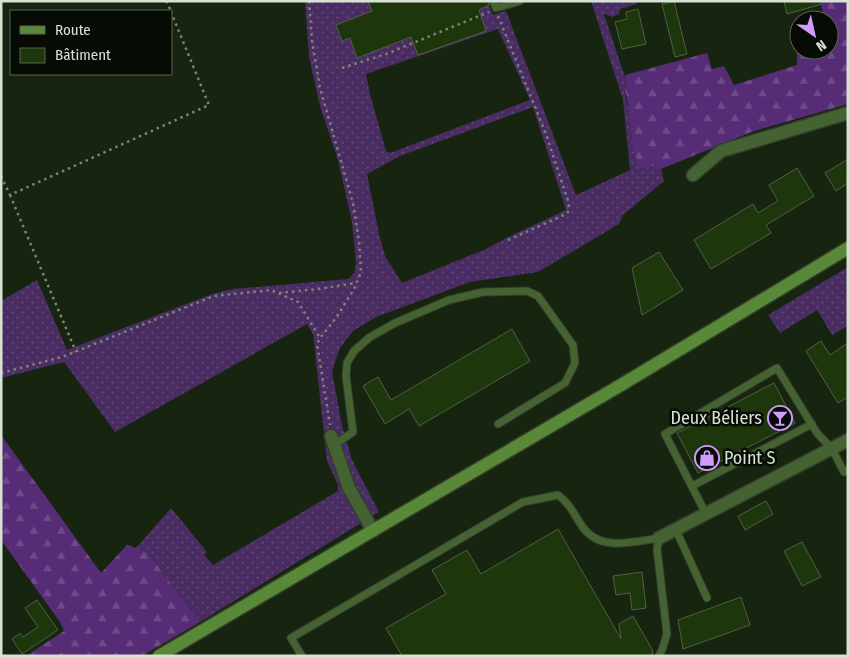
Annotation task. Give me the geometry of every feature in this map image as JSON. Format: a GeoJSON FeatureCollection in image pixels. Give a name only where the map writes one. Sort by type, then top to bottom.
{"type":"FeatureCollection","features":[{"type":"Feature","properties":{"kind":"main road"},"geometry":{"type":"LineString","coordinates":[[158,656],[621,385],[848,248]]}},
{"type":"Feature","properties":{"kind":"street"},"geometry":{"type":"LineString","coordinates":[[693,175],[721,151],[848,113]]}},
{"type":"Feature","properties":{"kind":"street"},"geometry":{"type":"LineString","coordinates":[[333,440],[349,488],[373,531]]}},
{"type":"Feature","properties":{"kind":"street"},"geometry":{"type":"LineString","coordinates":[[659,538],[707,515],[848,440]]}},
{"type":"Feature","properties":{"kind":"lane"},"geometry":{"type":"LineString","coordinates":[[495,5],[520,1]]}},
{"type":"Feature","properties":{"kind":"lane"},"geometry":{"type":"LineString","coordinates":[[333,440],[353,432],[346,376],[347,363],[354,351],[370,337],[395,323],[449,300],[483,292],[526,291],[538,296],[573,345],[575,363],[565,383],[498,424]]}},
{"type":"Feature","properties":{"kind":"lane"},"geometry":{"type":"LineString","coordinates":[[707,515],[665,434],[777,368],[812,424],[832,449],[844,472],[848,470]]}},
{"type":"Feature","properties":{"kind":"lane"},"geometry":{"type":"LineString","coordinates":[[692,486],[812,424]]}},
{"type":"Feature","properties":{"kind":"lane"},"geometry":{"type":"LineString","coordinates":[[302,656],[292,638],[523,502],[558,495],[568,502],[583,528],[591,537],[604,543],[624,544],[659,538],[657,549],[667,634],[659,656]]}},
{"type":"Feature","properties":{"kind":"lane"},"geometry":{"type":"LineString","coordinates":[[676,530],[707,598]]}},
{"type":"Feature","properties":{"kind":"path"},"geometry":{"type":"LineString","coordinates":[[309,1],[312,41],[320,88],[346,173],[359,241],[361,272],[336,318],[317,344],[333,440]]}},
{"type":"Feature","properties":{"kind":"path"},"geometry":{"type":"LineString","coordinates":[[342,68],[386,54],[495,5],[546,134],[569,204],[568,212],[564,215],[506,242]]}},
{"type":"Feature","properties":{"kind":"path"},"geometry":{"type":"LineString","coordinates":[[10,195],[209,106],[172,14]]}},
{"type":"Feature","properties":{"kind":"path"},"geometry":{"type":"LineString","coordinates":[[1,176],[76,352]]}},
{"type":"Feature","properties":{"kind":"path"},"geometry":{"type":"LineString","coordinates":[[278,293],[356,283]]}},
{"type":"Feature","properties":{"kind":"path"},"geometry":{"type":"LineString","coordinates":[[1,373],[76,352],[214,296],[271,290],[298,302],[320,338]]}},
{"type":"Feature","properties":{"kind":"shaded area"},"geometry":{"type":"Polygon","coordinates":[[[305,1],[487,1],[493,15],[506,11],[576,195],[630,170],[623,100],[591,1],[637,1],[637,4],[620,9],[619,14],[612,17],[604,14],[628,86],[624,88],[639,167],[652,166],[661,169],[664,181],[623,215],[619,224],[538,272],[470,282],[376,317],[353,331],[340,348],[332,371],[342,426],[352,460],[379,512],[200,622],[147,552],[136,548],[171,508],[207,552],[204,555],[213,565],[338,491],[338,485],[327,461],[313,334],[307,324],[115,432],[64,362],[1,378],[1,301],[37,280],[67,350],[212,294],[233,289],[348,279],[354,273],[356,263],[352,222],[338,160],[320,106],[309,57],[305,1]],[[498,29],[366,74],[386,151],[390,153],[530,100],[498,29]],[[533,107],[400,156],[367,174],[385,256],[402,283],[486,249],[566,210],[533,107]]]}},
{"type":"Feature","properties":{"kind":"shaded area"},"geometry":{"type":"Polygon","coordinates":[[[848,267],[848,326],[832,335],[817,310],[780,333],[768,315],[848,267]]]}},
{"type":"Feature","properties":{"kind":"green space"},"geometry":{"type":"Polygon","coordinates":[[[820,1],[848,1],[848,104],[754,131],[661,169],[652,166],[639,168],[633,147],[624,88],[627,86],[625,75],[707,53],[712,69],[724,66],[734,85],[797,65],[797,60],[839,60],[839,10],[822,10],[820,1]]]}},
{"type":"Feature","properties":{"kind":"green space"},"geometry":{"type":"Polygon","coordinates":[[[1,435],[101,573],[127,545],[147,552],[200,622],[142,656],[26,656],[64,631],[60,622],[1,540],[1,435]]]}},
{"type":"Feature","properties":{"kind":"building"},"geometry":{"type":"Polygon","coordinates":[[[368,1],[488,1],[489,5],[479,10],[486,31],[418,55],[411,37],[357,58],[350,38],[342,41],[336,25],[372,11],[368,1]]]}},
{"type":"Feature","properties":{"kind":"building"},"geometry":{"type":"Polygon","coordinates":[[[674,1],[687,54],[675,57],[662,4],[674,1]]]}},
{"type":"Feature","properties":{"kind":"building"},"geometry":{"type":"Polygon","coordinates":[[[784,1],[822,1],[822,4],[801,10],[789,10],[789,13],[787,14],[784,1]]]}},
{"type":"Feature","properties":{"kind":"building"},"geometry":{"type":"Polygon","coordinates":[[[638,9],[646,44],[622,49],[615,22],[627,19],[626,12],[638,9]]]}},
{"type":"Feature","properties":{"kind":"building"},"geometry":{"type":"Polygon","coordinates":[[[848,159],[848,183],[836,191],[825,173],[848,159]]]}},
{"type":"Feature","properties":{"kind":"building"},"geometry":{"type":"Polygon","coordinates":[[[797,168],[814,196],[766,225],[771,233],[711,269],[694,240],[753,204],[758,213],[778,201],[769,185],[797,168]]]}},
{"type":"Feature","properties":{"kind":"building"},"geometry":{"type":"Polygon","coordinates":[[[659,252],[683,290],[642,315],[632,268],[659,252]]]}},
{"type":"Feature","properties":{"kind":"building"},"geometry":{"type":"Polygon","coordinates":[[[512,329],[530,361],[419,426],[409,409],[385,424],[363,386],[378,377],[391,400],[512,329]]]}},
{"type":"Feature","properties":{"kind":"building"},"geometry":{"type":"Polygon","coordinates":[[[821,341],[830,355],[848,343],[848,397],[838,403],[806,351],[821,341]]]}},
{"type":"Feature","properties":{"kind":"building"},"geometry":{"type":"Polygon","coordinates":[[[774,383],[795,423],[698,473],[677,433],[774,383]]]}},
{"type":"Feature","properties":{"kind":"building"},"geometry":{"type":"Polygon","coordinates":[[[766,501],[773,514],[745,530],[738,516],[766,501]]]}},
{"type":"Feature","properties":{"kind":"building"},"geometry":{"type":"Polygon","coordinates":[[[558,529],[621,639],[619,624],[633,616],[652,649],[653,656],[402,656],[386,628],[446,594],[432,570],[467,550],[481,574],[558,529]]]}},
{"type":"Feature","properties":{"kind":"building"},"geometry":{"type":"Polygon","coordinates":[[[802,542],[821,577],[802,586],[784,551],[802,542]]]}},
{"type":"Feature","properties":{"kind":"building"},"geometry":{"type":"Polygon","coordinates":[[[642,572],[646,608],[632,610],[630,593],[616,595],[613,576],[642,572]]]}},
{"type":"Feature","properties":{"kind":"building"},"geometry":{"type":"Polygon","coordinates":[[[741,597],[750,625],[683,649],[678,620],[741,597]]]}},
{"type":"Feature","properties":{"kind":"building"},"geometry":{"type":"Polygon","coordinates":[[[37,600],[58,630],[22,654],[12,639],[20,633],[23,637],[38,627],[25,608],[37,600]]]}},
{"type":"Feature","properties":{"kind":"place","name":"Deux Béliers"},"geometry":{"type":"Point","coordinates":[780,418]}},
{"type":"Feature","properties":{"kind":"place","name":"Point S"},"geometry":{"type":"Point","coordinates":[707,458]}}]}
